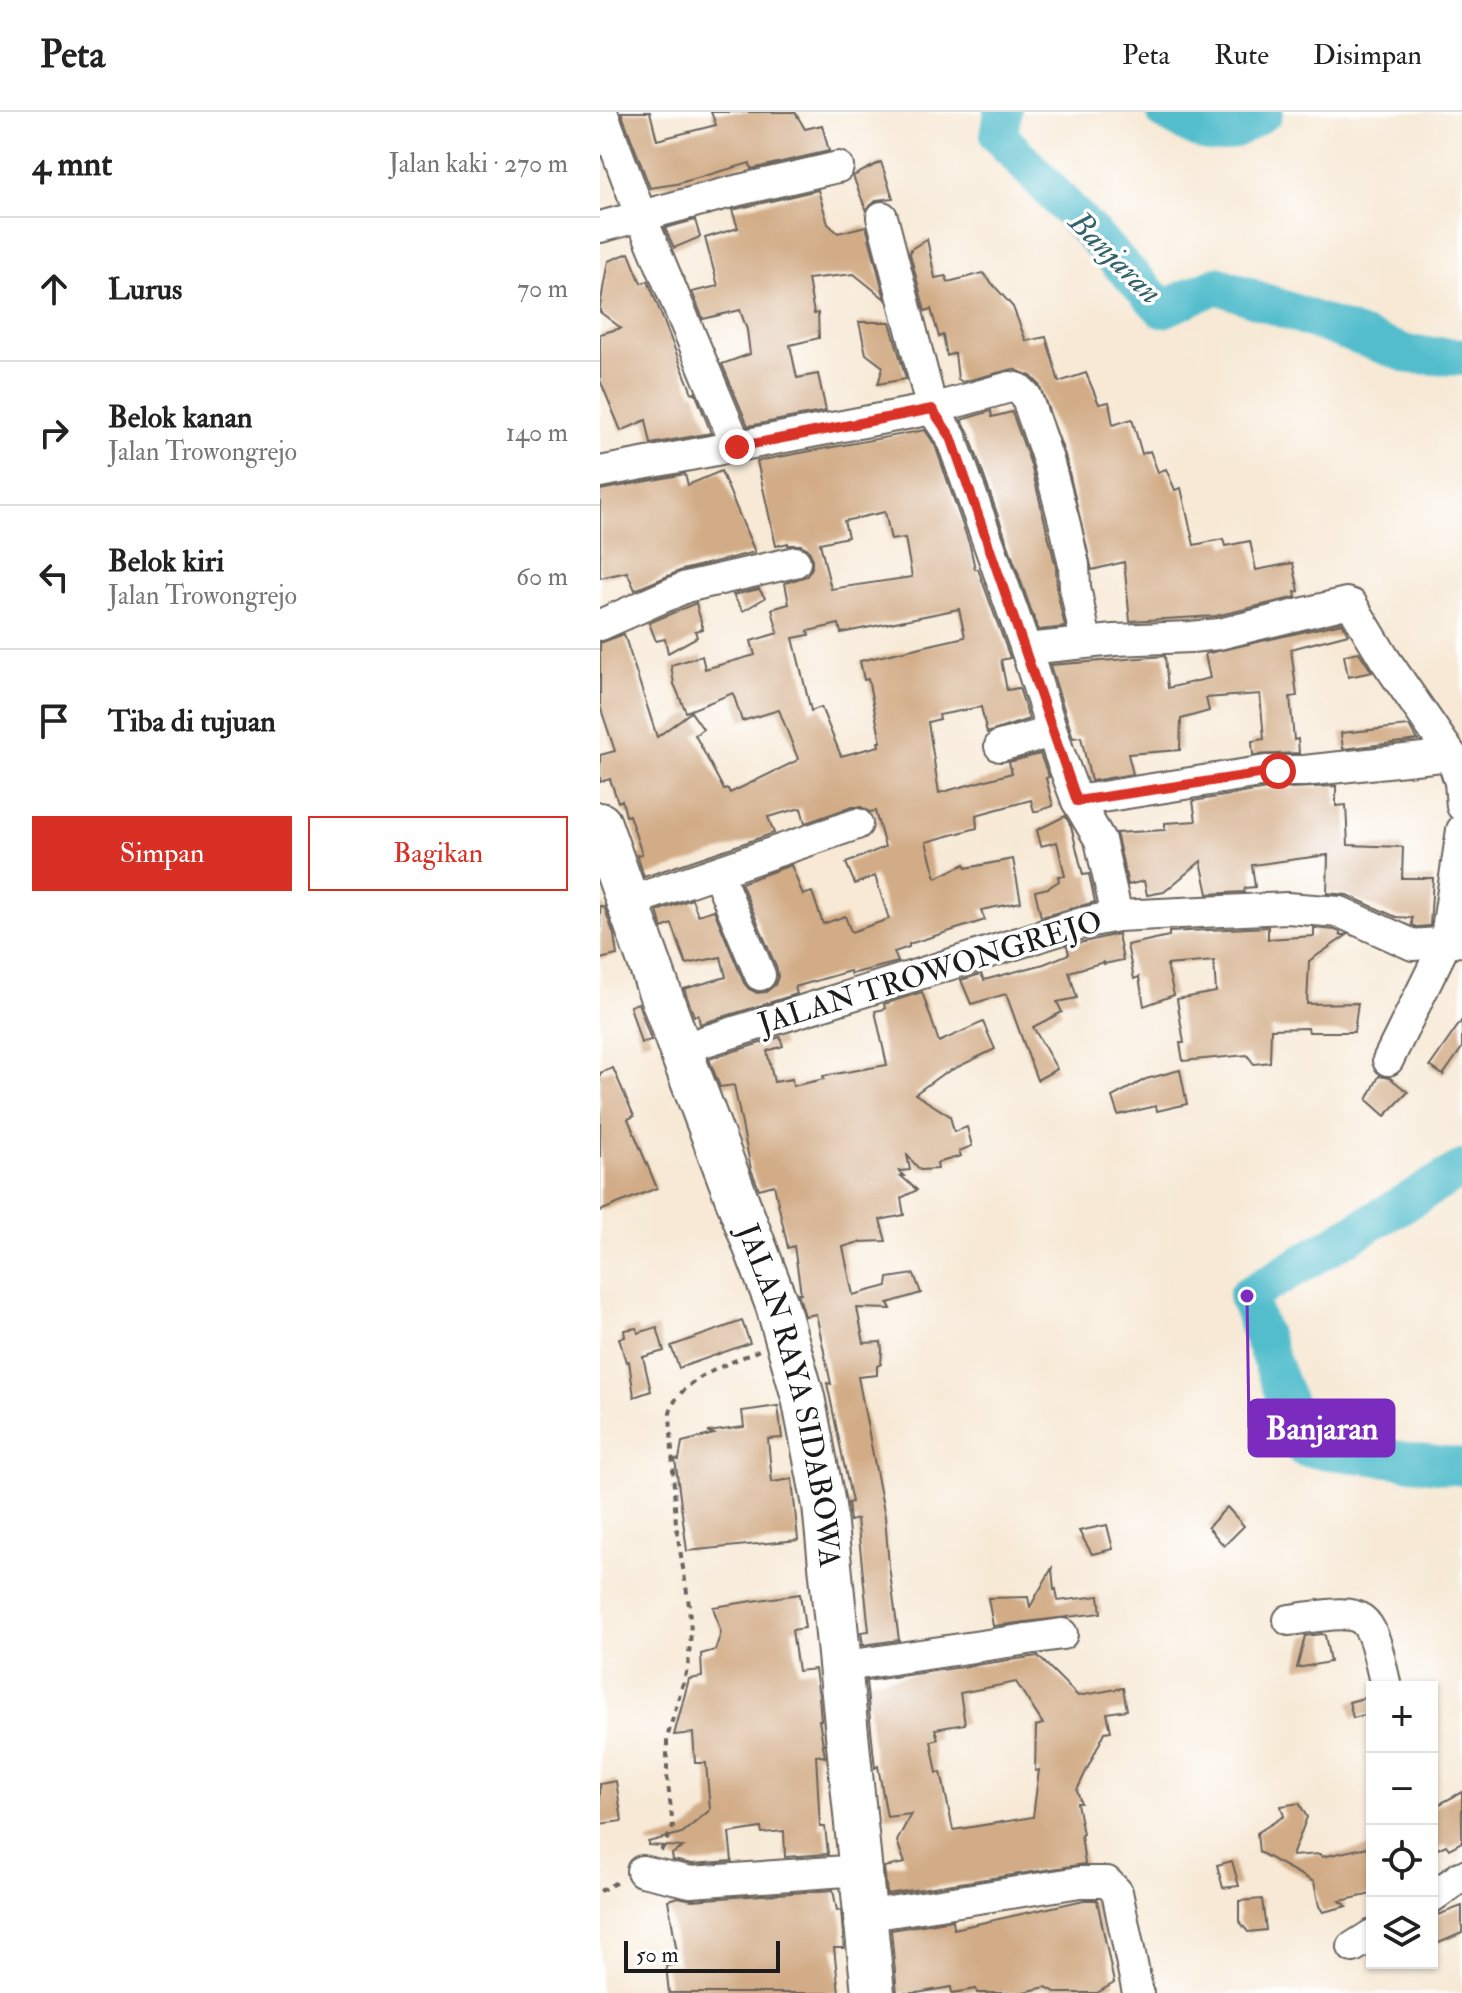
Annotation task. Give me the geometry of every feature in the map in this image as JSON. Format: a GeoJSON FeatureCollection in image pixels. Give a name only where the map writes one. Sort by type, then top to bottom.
{"type":"FeatureCollection","features":[{"type":"Feature","properties":{"kind":"highway","name":"JALAN RAYA SIDABOWA"},"geometry":{"type":"LineString","coordinates":[[600,824],[787,1336],[803,1397],[821,1488],[873,1993]]}},
{"type":"Feature","properties":{"kind":"street"},"geometry":{"type":"LineString","coordinates":[[602,112],[737,447]]}},
{"type":"Feature","properties":{"kind":"street"},"geometry":{"type":"LineString","coordinates":[[600,227],[838,167]]}},
{"type":"Feature","properties":{"kind":"street","name":"JALAN TROWONGREJO"},"geometry":{"type":"LineString","coordinates":[[680,1049],[1082,923],[1117,916],[1100,840],[1077,801],[951,437],[932,409],[882,217]]}},
{"type":"Feature","properties":{"kind":"street"},"geometry":{"type":"LineString","coordinates":[[600,472],[932,409],[1010,387],[1019,389],[1026,396],[1048,460],[1065,525],[1086,642]]}},
{"type":"Feature","properties":{"kind":"street"},"geometry":{"type":"LineString","coordinates":[[600,625],[686,587],[795,562]]}},
{"type":"Feature","properties":{"kind":"street"},"geometry":{"type":"LineString","coordinates":[[1026,649],[1219,634],[1346,603],[1352,605],[1384,658],[1451,755],[1460,782],[1462,806]]}},
{"type":"Feature","properties":{"kind":"street"},"geometry":{"type":"LineString","coordinates":[[1000,746],[1052,732]]}},
{"type":"Feature","properties":{"kind":"street"},"geometry":{"type":"LineString","coordinates":[[1077,801],[1266,771],[1304,771],[1451,755]]}},
{"type":"Feature","properties":{"kind":"street"},"geometry":{"type":"LineString","coordinates":[[628,902],[857,824]]}},
{"type":"Feature","properties":{"kind":"street"},"geometry":{"type":"LineString","coordinates":[[1388,1060],[1454,942],[1462,830]]}},
{"type":"Feature","properties":{"kind":"street"},"geometry":{"type":"LineString","coordinates":[[717,872],[760,975]]}},
{"type":"Feature","properties":{"kind":"street"},"geometry":{"type":"LineString","coordinates":[[1117,916],[1254,907],[1340,912],[1413,945],[1454,942]]}},
{"type":"Feature","properties":{"kind":"street"},"geometry":{"type":"LineString","coordinates":[[1289,1620],[1348,1613],[1360,1616],[1369,1625],[1384,1681]]}},
{"type":"Feature","properties":{"kind":"street"},"geometry":{"type":"LineString","coordinates":[[839,1667],[1062,1634]]}},
{"type":"Feature","properties":{"kind":"street"},"geometry":{"type":"LineString","coordinates":[[642,1871],[691,1882],[860,1870]]}},
{"type":"Feature","properties":{"kind":"street"},"geometry":{"type":"LineString","coordinates":[[864,1916],[1080,1882],[1107,1882],[1117,1892],[1138,1993]]}},
{"type":"Feature","properties":{"kind":"path"},"geometry":{"type":"LineString","coordinates":[[642,1871],[659,1855],[673,1827],[667,1775],[667,1738],[688,1666],[691,1632],[676,1525],[670,1426],[672,1403],[682,1390],[696,1381],[787,1336]]}},
{"type":"Feature","properties":{"kind":"building"},"geometry":{"type":"Polygon","coordinates":[[[621,112],[650,112],[657,140],[716,125],[711,112],[795,112],[805,129],[822,125],[829,151],[751,169],[750,163],[676,184],[650,188],[621,112]]]}},
{"type":"Feature","properties":{"kind":"building"},"geometry":{"type":"Polygon","coordinates":[[[881,162],[893,198],[877,200],[866,210],[853,176],[881,162]]]}},
{"type":"Feature","properties":{"kind":"building"},"geometry":{"type":"Polygon","coordinates":[[[818,190],[828,224],[838,233],[866,226],[885,299],[854,274],[808,279],[814,314],[818,313],[819,338],[790,345],[797,378],[818,374],[826,411],[748,426],[722,364],[750,354],[740,310],[703,319],[692,292],[718,286],[705,238],[738,228],[732,210],[818,190]]]}},
{"type":"Feature","properties":{"kind":"building"},"geometry":{"type":"Polygon","coordinates":[[[695,220],[700,237],[674,248],[665,228],[695,220]]]}},
{"type":"Feature","properties":{"kind":"building"},"geometry":{"type":"Polygon","coordinates":[[[927,239],[935,278],[946,276],[948,282],[983,273],[1013,307],[1026,341],[1046,337],[1059,382],[1086,373],[1099,404],[1109,402],[1113,425],[1132,419],[1142,454],[1150,451],[1158,472],[1166,469],[1175,490],[1181,488],[1194,545],[1223,539],[1225,546],[1250,541],[1256,570],[1293,563],[1299,591],[1295,592],[1296,597],[1216,616],[1130,621],[1124,562],[1092,570],[1065,455],[1039,384],[1031,376],[1013,369],[962,382],[958,379],[955,353],[947,356],[943,335],[939,337],[931,309],[925,311],[910,254],[911,249],[927,239]]]}},
{"type":"Feature","properties":{"kind":"building"},"geometry":{"type":"Polygon","coordinates":[[[629,253],[641,283],[648,281],[711,433],[651,444],[646,420],[621,431],[600,380],[600,334],[621,328],[600,312],[600,306],[608,261],[629,253]]]}},
{"type":"Feature","properties":{"kind":"building"},"geometry":{"type":"Polygon","coordinates":[[[859,322],[890,322],[906,379],[878,384],[883,367],[866,354],[859,322]]]}},
{"type":"Feature","properties":{"kind":"building"},"geometry":{"type":"Polygon","coordinates":[[[991,411],[992,417],[1012,412],[1031,465],[1056,567],[1057,591],[1065,627],[1038,630],[968,431],[961,420],[991,411]]]}},
{"type":"Feature","properties":{"kind":"building"},"geometry":{"type":"Polygon","coordinates":[[[925,430],[935,445],[975,569],[978,569],[1010,658],[1001,660],[1007,690],[1019,688],[1029,719],[987,733],[981,707],[939,715],[940,719],[928,722],[939,793],[1012,773],[1009,762],[1040,754],[1049,777],[1046,778],[1053,806],[1034,812],[1031,800],[976,815],[977,828],[926,842],[936,878],[965,864],[966,868],[1013,859],[1021,902],[981,910],[985,920],[909,944],[909,947],[894,952],[898,962],[851,974],[850,971],[795,987],[797,994],[700,1024],[684,989],[726,977],[721,957],[686,964],[672,924],[662,928],[657,911],[692,899],[698,915],[714,910],[744,983],[757,993],[766,992],[775,985],[777,969],[741,883],[791,865],[803,895],[812,892],[823,924],[845,916],[851,932],[889,919],[875,876],[855,884],[846,863],[885,847],[875,811],[852,807],[805,823],[801,808],[768,817],[774,833],[644,877],[637,855],[642,854],[629,815],[626,816],[622,800],[618,802],[610,779],[600,782],[600,755],[615,751],[600,706],[600,643],[624,634],[657,737],[691,712],[703,729],[695,735],[724,790],[728,789],[730,793],[798,759],[779,710],[742,721],[733,693],[686,712],[674,684],[671,665],[702,656],[705,669],[755,655],[751,641],[778,633],[772,609],[789,604],[785,583],[807,576],[812,568],[808,549],[788,543],[776,546],[757,461],[925,430]],[[885,512],[844,521],[848,537],[820,543],[831,589],[912,577],[905,538],[891,540],[885,512]],[[959,609],[841,633],[839,624],[793,638],[811,711],[821,707],[841,756],[879,746],[878,742],[881,742],[868,679],[864,680],[860,661],[965,637],[959,609]]]}},
{"type":"Feature","properties":{"kind":"building"},"geometry":{"type":"Polygon","coordinates":[[[721,471],[755,552],[682,570],[635,590],[627,572],[600,578],[600,490],[685,474],[688,485],[721,471]]]}},
{"type":"Feature","properties":{"kind":"building"},"geometry":{"type":"Polygon","coordinates":[[[759,589],[765,598],[743,611],[733,595],[759,589]]]}},
{"type":"Feature","properties":{"kind":"building"},"geometry":{"type":"Polygon","coordinates":[[[696,603],[703,629],[695,631],[697,637],[668,653],[665,639],[656,641],[649,623],[696,603]]]}},
{"type":"Feature","properties":{"kind":"building"},"geometry":{"type":"Polygon","coordinates":[[[1342,623],[1348,634],[1291,649],[1297,696],[1290,697],[1294,740],[1298,739],[1299,753],[1253,755],[1252,741],[1264,739],[1260,694],[1206,698],[1209,711],[1181,719],[1180,750],[1128,754],[1133,774],[1091,781],[1081,737],[1073,738],[1050,665],[1165,656],[1168,688],[1210,678],[1205,654],[1342,623]]]}},
{"type":"Feature","properties":{"kind":"building"},"geometry":{"type":"Polygon","coordinates":[[[1359,652],[1372,672],[1348,677],[1344,655],[1359,652]]]}},
{"type":"Feature","properties":{"kind":"building"},"geometry":{"type":"Polygon","coordinates":[[[1409,726],[1418,740],[1343,749],[1341,733],[1409,726]]]}},
{"type":"Feature","properties":{"kind":"building"},"geometry":{"type":"Polygon","coordinates":[[[1336,786],[1336,806],[1346,805],[1348,845],[1403,847],[1402,878],[1433,878],[1430,926],[1416,927],[1412,925],[1412,918],[1396,917],[1347,895],[1327,893],[1328,855],[1252,865],[1255,887],[1245,888],[1244,892],[1208,894],[1201,861],[1164,892],[1147,895],[1144,881],[1128,885],[1116,833],[1165,830],[1165,823],[1196,821],[1193,801],[1267,789],[1336,786]]]}},
{"type":"Feature","properties":{"kind":"building"},"geometry":{"type":"Polygon","coordinates":[[[1065,816],[1071,826],[1083,875],[1089,874],[1095,902],[1041,917],[1035,891],[1059,881],[1058,876],[1065,876],[1057,842],[1041,846],[1037,830],[1065,816]]]}},
{"type":"Feature","properties":{"kind":"building"},"geometry":{"type":"Polygon","coordinates":[[[600,906],[604,906],[617,955],[600,959],[600,906]]]}},
{"type":"Feature","properties":{"kind":"building"},"geometry":{"type":"Polygon","coordinates":[[[1268,927],[1268,939],[1314,936],[1314,928],[1335,930],[1340,935],[1347,935],[1309,961],[1307,1004],[1358,1003],[1354,1032],[1271,1029],[1270,1062],[1254,1064],[1247,1055],[1183,1061],[1180,1043],[1184,1043],[1177,999],[1216,992],[1214,961],[1167,965],[1174,995],[1144,1006],[1139,977],[1134,979],[1127,945],[1169,936],[1169,932],[1268,927]]]}},
{"type":"Feature","properties":{"kind":"building"},"geometry":{"type":"Polygon","coordinates":[[[1118,934],[1123,960],[1069,972],[1077,998],[1057,1002],[1062,1012],[1033,1027],[1057,1069],[1037,1080],[1006,994],[971,1004],[961,980],[981,974],[984,980],[1044,964],[1069,954],[1067,946],[1118,934]]]}},
{"type":"Feature","properties":{"kind":"building"},"geometry":{"type":"Polygon","coordinates":[[[922,992],[939,1042],[983,1022],[995,1049],[941,1075],[915,1094],[950,1116],[954,1132],[967,1127],[972,1146],[959,1151],[961,1156],[937,1163],[938,1169],[920,1170],[907,1155],[910,1170],[899,1171],[917,1190],[901,1198],[904,1215],[880,1220],[886,1241],[859,1242],[843,1247],[853,1295],[887,1286],[888,1278],[914,1274],[921,1293],[888,1303],[891,1309],[857,1308],[864,1343],[881,1342],[881,1364],[877,1366],[877,1375],[858,1377],[885,1517],[899,1640],[863,1645],[861,1632],[869,1631],[857,1519],[850,1521],[848,1503],[852,1502],[816,1314],[805,1316],[798,1293],[801,1293],[794,1246],[788,1248],[774,1185],[759,1189],[751,1169],[734,1085],[720,1087],[709,1059],[780,1037],[783,1046],[767,1051],[774,1082],[792,1079],[793,1086],[824,1079],[823,1076],[887,1065],[875,1011],[885,1009],[884,1004],[922,992]]]}},
{"type":"Feature","properties":{"kind":"building"},"geometry":{"type":"Polygon","coordinates":[[[638,1003],[651,1040],[641,1043],[630,1006],[638,1003]]]}},
{"type":"Feature","properties":{"kind":"building"},"geometry":{"type":"Polygon","coordinates":[[[1462,1020],[1462,1048],[1443,1075],[1430,1066],[1462,1020]]]}},
{"type":"Feature","properties":{"kind":"building"},"geometry":{"type":"Polygon","coordinates":[[[613,1068],[634,1116],[628,1119],[657,1188],[600,1211],[600,1073],[613,1068]]]}},
{"type":"Feature","properties":{"kind":"building"},"geometry":{"type":"Polygon","coordinates":[[[1180,1070],[1187,1104],[1157,1111],[1156,1106],[1118,1115],[1112,1097],[1146,1079],[1180,1070]]]}},
{"type":"Feature","properties":{"kind":"building"},"geometry":{"type":"Polygon","coordinates":[[[1379,1076],[1390,1078],[1408,1092],[1385,1116],[1367,1100],[1379,1076]]]}},
{"type":"Feature","properties":{"kind":"building"},"geometry":{"type":"Polygon","coordinates":[[[742,1321],[750,1343],[679,1368],[671,1346],[742,1321]]]}},
{"type":"Feature","properties":{"kind":"building"},"geometry":{"type":"Polygon","coordinates":[[[657,1327],[664,1351],[643,1357],[651,1391],[634,1397],[629,1361],[626,1362],[619,1338],[625,1337],[624,1330],[637,1328],[638,1333],[657,1327]]]}},
{"type":"Feature","properties":{"kind":"building"},"geometry":{"type":"Polygon","coordinates":[[[778,1406],[782,1438],[768,1439],[772,1482],[792,1479],[798,1540],[687,1551],[675,1459],[679,1460],[682,1442],[714,1434],[708,1432],[744,1427],[742,1411],[778,1406]]]}},
{"type":"Feature","properties":{"kind":"building"},"geometry":{"type":"Polygon","coordinates":[[[1227,1507],[1244,1526],[1224,1546],[1208,1527],[1227,1507]]]}},
{"type":"Feature","properties":{"kind":"building"},"geometry":{"type":"Polygon","coordinates":[[[1107,1525],[1113,1549],[1092,1554],[1079,1531],[1107,1525]]]}},
{"type":"Feature","properties":{"kind":"building"},"geometry":{"type":"Polygon","coordinates":[[[1052,1568],[1058,1601],[1099,1596],[1101,1613],[993,1626],[988,1598],[1028,1597],[1030,1607],[1052,1568]]]}},
{"type":"Feature","properties":{"kind":"building"},"geometry":{"type":"Polygon","coordinates":[[[800,1594],[805,1628],[792,1630],[798,1671],[815,1669],[825,1757],[816,1755],[820,1827],[825,1827],[828,1854],[785,1857],[784,1831],[762,1833],[761,1828],[729,1833],[732,1861],[692,1864],[673,1860],[672,1854],[683,1847],[648,1845],[648,1842],[682,1833],[710,1810],[706,1763],[695,1763],[693,1733],[674,1735],[689,1679],[702,1677],[701,1654],[715,1650],[721,1633],[713,1607],[800,1594]]]}},
{"type":"Feature","properties":{"kind":"building"},"geometry":{"type":"Polygon","coordinates":[[[1325,1635],[1330,1662],[1297,1668],[1305,1636],[1325,1635]]]}},
{"type":"Feature","properties":{"kind":"building"},"geometry":{"type":"Polygon","coordinates":[[[1038,1656],[1078,1696],[1123,1688],[1127,1710],[1107,1713],[1111,1731],[1105,1732],[1077,1790],[1081,1803],[1077,1803],[1085,1864],[887,1894],[884,1867],[905,1863],[897,1841],[911,1814],[887,1817],[878,1766],[875,1768],[866,1681],[1038,1656]],[[1016,1682],[960,1693],[965,1724],[935,1729],[938,1739],[931,1741],[953,1830],[1033,1817],[1039,1770],[1035,1771],[1036,1726],[1043,1724],[1016,1682]]]}},
{"type":"Feature","properties":{"kind":"building"},"geometry":{"type":"Polygon","coordinates":[[[1366,1697],[1366,1715],[1353,1718],[1349,1702],[1366,1697]]]}},
{"type":"Feature","properties":{"kind":"building"},"geometry":{"type":"Polygon","coordinates":[[[616,1781],[622,1821],[600,1824],[600,1784],[616,1781]]]}},
{"type":"Feature","properties":{"kind":"building"},"geometry":{"type":"Polygon","coordinates":[[[1462,1792],[1462,1842],[1449,1849],[1446,1845],[1438,1849],[1438,1805],[1462,1792]]]}},
{"type":"Feature","properties":{"kind":"building"},"geometry":{"type":"Polygon","coordinates":[[[1299,1803],[1307,1817],[1292,1856],[1320,1854],[1322,1857],[1366,1847],[1366,1895],[1340,1901],[1347,1906],[1323,1912],[1314,1882],[1259,1852],[1257,1833],[1284,1816],[1281,1806],[1299,1803]]]}},
{"type":"Feature","properties":{"kind":"building"},"geometry":{"type":"Polygon","coordinates":[[[1232,1861],[1239,1886],[1223,1888],[1217,1865],[1232,1861]]]}},
{"type":"Feature","properties":{"kind":"building"},"geometry":{"type":"Polygon","coordinates":[[[833,1890],[837,1911],[841,1910],[844,1948],[834,1948],[839,1993],[669,1993],[666,1966],[679,1964],[668,1900],[833,1890]]]}},
{"type":"Feature","properties":{"kind":"building"},"geometry":{"type":"Polygon","coordinates":[[[1262,1899],[1266,1930],[1248,1932],[1239,1921],[1239,1901],[1262,1899]]]}},
{"type":"Feature","properties":{"kind":"building"},"geometry":{"type":"Polygon","coordinates":[[[1084,1900],[1097,1900],[1114,1983],[1097,1993],[1057,1993],[1046,1987],[1019,1993],[977,1993],[976,1989],[952,1993],[951,1987],[897,1993],[891,1930],[953,1920],[954,1929],[1084,1900]]]}},
{"type":"Feature","properties":{"kind":"building"},"geometry":{"type":"Polygon","coordinates":[[[1462,1906],[1462,1933],[1438,1943],[1438,1915],[1462,1906]]]}},
{"type":"Feature","properties":{"kind":"waterway","name":"Banjaran"},"geometry":{"type":"LineString","coordinates":[[1003,112],[999,136],[1163,309],[1217,285],[1410,355],[1462,357]]}},
{"type":"Feature","properties":{"kind":"waterway"},"geometry":{"type":"LineString","coordinates":[[1165,112],[1194,128],[1214,134],[1235,129],[1264,112]]}},
{"type":"Feature","properties":{"kind":"waterway","name":"Banjaran"},"geometry":{"type":"LineString","coordinates":[[1462,1169],[1247,1296],[1304,1448],[1462,1467]]}},
{"type":"Feature","properties":{"kind":"place","name":"Banjaran"},"geometry":{"type":"Point","coordinates":[1247,1296]}},
{"type":"Feature","properties":{"kind":"route"},"geometry":{"type":"LineString","coordinates":[[737,447],[932,409],[951,437],[1077,801],[1278,771]]}}]}
